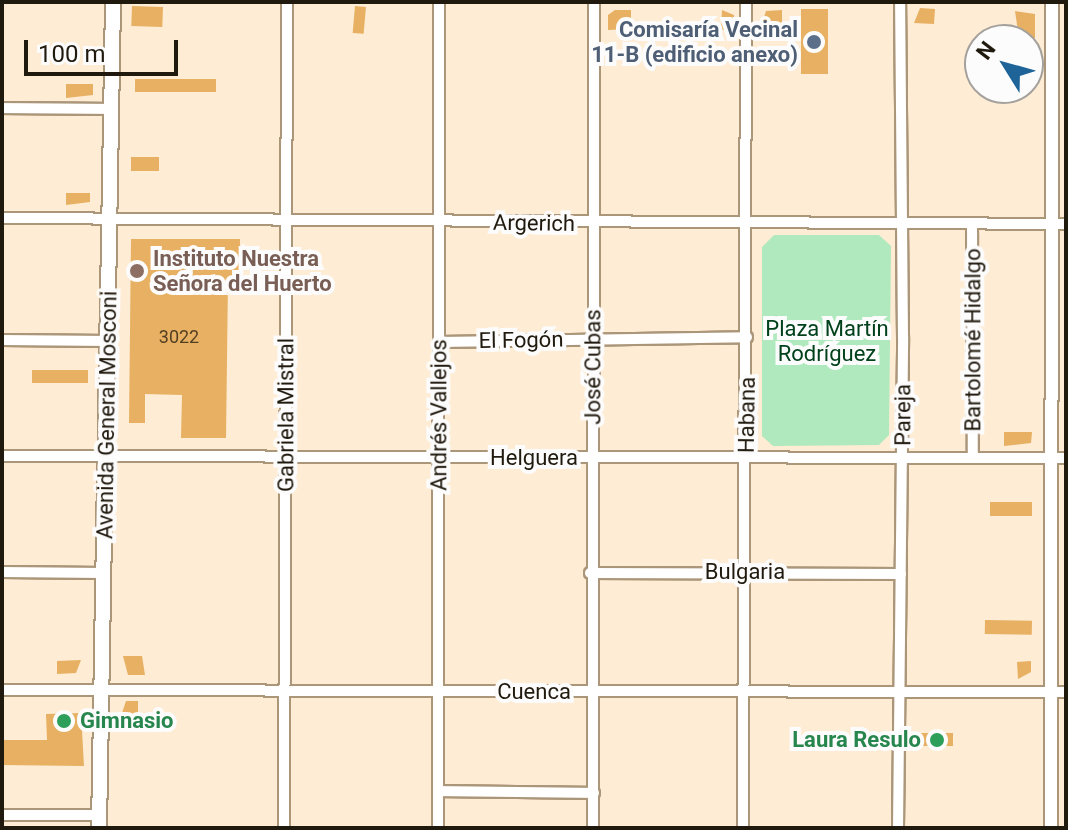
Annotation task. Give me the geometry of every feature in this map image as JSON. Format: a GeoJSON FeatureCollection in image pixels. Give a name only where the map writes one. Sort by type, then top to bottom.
{"type":"FeatureCollection","features":[{"type":"Feature","properties":{"kind":"main road","name":"Avenida General Mosconi"},"geometry":{"type":"LineString","coordinates":[[99,821],[113,2]]}},
{"type":"Feature","properties":{"kind":"street","name":"Gabriela Mistral"},"geometry":{"type":"LineString","coordinates":[[284,828],[287,2]]}},
{"type":"Feature","properties":{"kind":"street","name":"Andrés Vallejos"},"geometry":{"type":"LineString","coordinates":[[438,828],[439,2]]}},
{"type":"Feature","properties":{"kind":"street","name":"José Cubas"},"geometry":{"type":"LineString","coordinates":[[593,828],[590,573],[594,2]]}},
{"type":"Feature","properties":{"kind":"street","name":"Habana"},"geometry":{"type":"LineString","coordinates":[[743,828],[746,2]]}},
{"type":"Feature","properties":{"kind":"street","name":"Pareja"},"geometry":{"type":"LineString","coordinates":[[898,828],[903,223],[900,2]]}},
{"type":"Feature","properties":{"kind":"street"},"geometry":{"type":"LineString","coordinates":[[1051,828],[1051,458],[1060,224],[1052,2]]}},
{"type":"Feature","properties":{"kind":"street"},"geometry":{"type":"LineString","coordinates":[[2,108],[112,109]]}},
{"type":"Feature","properties":{"kind":"street","name":"Argerich"},"geometry":{"type":"LineString","coordinates":[[2,218],[594,224],[1060,224]]}},
{"type":"Feature","properties":{"kind":"street","name":"Bartolomé Hidalgo"},"geometry":{"type":"LineString","coordinates":[[972,223],[973,458]]}},
{"type":"Feature","properties":{"kind":"street","name":"El Fogón"},"geometry":{"type":"LineString","coordinates":[[439,342],[747,337]]}},
{"type":"Feature","properties":{"kind":"street"},"geometry":{"type":"LineString","coordinates":[[2,340],[109,341]]}},
{"type":"Feature","properties":{"kind":"street","name":"Helguera"},"geometry":{"type":"LineString","coordinates":[[2,456],[1066,458]]}},
{"type":"Feature","properties":{"kind":"street"},"geometry":{"type":"LineString","coordinates":[[2,572],[103,573]]}},
{"type":"Feature","properties":{"kind":"street","name":"Bulgaria"},"geometry":{"type":"LineString","coordinates":[[590,573],[901,574]]}},
{"type":"Feature","properties":{"kind":"street","name":"Cuenca"},"geometry":{"type":"LineString","coordinates":[[2,690],[1066,692]]}},
{"type":"Feature","properties":{"kind":"street"},"geometry":{"type":"LineString","coordinates":[[439,791],[594,793]]}},
{"type":"Feature","properties":{"kind":"street"},"geometry":{"type":"LineString","coordinates":[[2,815],[99,821]]}},
{"type":"Feature","properties":{"kind":"green space","name":"Plaza Martín Rodríguez"},"geometry":{"type":"Polygon","coordinates":[[[774,235],[879,235],[891,246],[889,435],[879,445],[773,446],[762,436],[762,247],[774,235]]]}},
{"type":"Feature","properties":{"kind":"building"},"geometry":{"type":"Polygon","coordinates":[[[132,6],[163,7],[162,27],[131,26],[132,6]]]}},
{"type":"Feature","properties":{"kind":"building"},"geometry":{"type":"Polygon","coordinates":[[[355,6],[366,7],[364,34],[353,33],[355,6]]]}},
{"type":"Feature","properties":{"kind":"building"},"geometry":{"type":"Polygon","coordinates":[[[920,8],[935,9],[934,24],[914,23],[920,8]]]}},
{"type":"Feature","properties":{"kind":"building","name":"Comisaría Vecinal 11-B (edificio anexo)"},"geometry":{"type":"Polygon","coordinates":[[[801,9],[828,9],[828,74],[801,74],[801,9]]]}},
{"type":"Feature","properties":{"kind":"building"},"geometry":{"type":"Polygon","coordinates":[[[615,10],[631,10],[631,29],[608,30],[608,15],[615,10]]]}},
{"type":"Feature","properties":{"kind":"building"},"geometry":{"type":"Polygon","coordinates":[[[722,10],[734,15],[734,30],[721,30],[722,10]]]}},
{"type":"Feature","properties":{"kind":"building"},"geometry":{"type":"Polygon","coordinates":[[[782,10],[782,23],[762,24],[766,11],[782,10]]]}},
{"type":"Feature","properties":{"kind":"building"},"geometry":{"type":"Polygon","coordinates":[[[1015,11],[1035,14],[1035,24],[1017,24],[1015,11]]]}},
{"type":"Feature","properties":{"kind":"building"},"geometry":{"type":"Polygon","coordinates":[[[135,79],[216,79],[216,92],[135,92],[135,79]]]}},
{"type":"Feature","properties":{"kind":"building"},"geometry":{"type":"Polygon","coordinates":[[[66,84],[93,84],[93,95],[66,98],[66,84]]]}},
{"type":"Feature","properties":{"kind":"building"},"geometry":{"type":"Polygon","coordinates":[[[131,157],[159,157],[159,171],[131,171],[131,157]]]}},
{"type":"Feature","properties":{"kind":"building"},"geometry":{"type":"Polygon","coordinates":[[[66,193],[90,193],[90,202],[66,205],[66,193]]]}},
{"type":"Feature","properties":{"kind":"building"},"geometry":{"type":"Polygon","coordinates":[[[131,239],[240,239],[240,280],[228,280],[226,438],[181,438],[182,395],[145,394],[145,423],[129,423],[131,239]]]}},
{"type":"Feature","properties":{"kind":"building"},"geometry":{"type":"Polygon","coordinates":[[[32,370],[88,370],[88,383],[32,383],[32,370]]]}},
{"type":"Feature","properties":{"kind":"building"},"geometry":{"type":"Polygon","coordinates":[[[1004,432],[1032,432],[1031,443],[1004,446],[1004,432]]]}},
{"type":"Feature","properties":{"kind":"building"},"geometry":{"type":"Polygon","coordinates":[[[990,502],[1032,502],[1032,516],[990,516],[990,502]]]}},
{"type":"Feature","properties":{"kind":"building"},"geometry":{"type":"Polygon","coordinates":[[[985,620],[1032,621],[1032,635],[985,634],[985,620]]]}},
{"type":"Feature","properties":{"kind":"building"},"geometry":{"type":"Polygon","coordinates":[[[123,656],[142,656],[145,675],[128,675],[123,656]]]}},
{"type":"Feature","properties":{"kind":"building"},"geometry":{"type":"Polygon","coordinates":[[[81,660],[76,673],[57,674],[57,661],[81,660]]]}},
{"type":"Feature","properties":{"kind":"building"},"geometry":{"type":"Polygon","coordinates":[[[1031,661],[1031,672],[1018,679],[1017,662],[1031,661]]]}},
{"type":"Feature","properties":{"kind":"building"},"geometry":{"type":"Polygon","coordinates":[[[126,701],[138,701],[138,716],[121,716],[126,701]]]}},
{"type":"Feature","properties":{"kind":"building"},"geometry":{"type":"Polygon","coordinates":[[[81,713],[84,766],[2,765],[3,740],[47,740],[46,714],[81,713]]]}},
{"type":"Feature","properties":{"kind":"building","name":"Laura Resulo"},"geometry":{"type":"Polygon","coordinates":[[[920,733],[953,733],[953,746],[920,746],[920,733]]]}},
{"type":"Feature","properties":{"kind":"place","name":"Comisaría Vecinal 11-B (edificio anexo)"},"geometry":{"type":"Point","coordinates":[814,42]}},
{"type":"Feature","properties":{"kind":"place","name":"Instituto Nuestra Señora del Huerto"},"geometry":{"type":"Point","coordinates":[137,271]}},
{"type":"Feature","properties":{"kind":"place","name":"Gimnasio"},"geometry":{"type":"Point","coordinates":[64,721]}},
{"type":"Feature","properties":{"kind":"place","name":"Laura Resulo"},"geometry":{"type":"Point","coordinates":[937,740]}}]}
